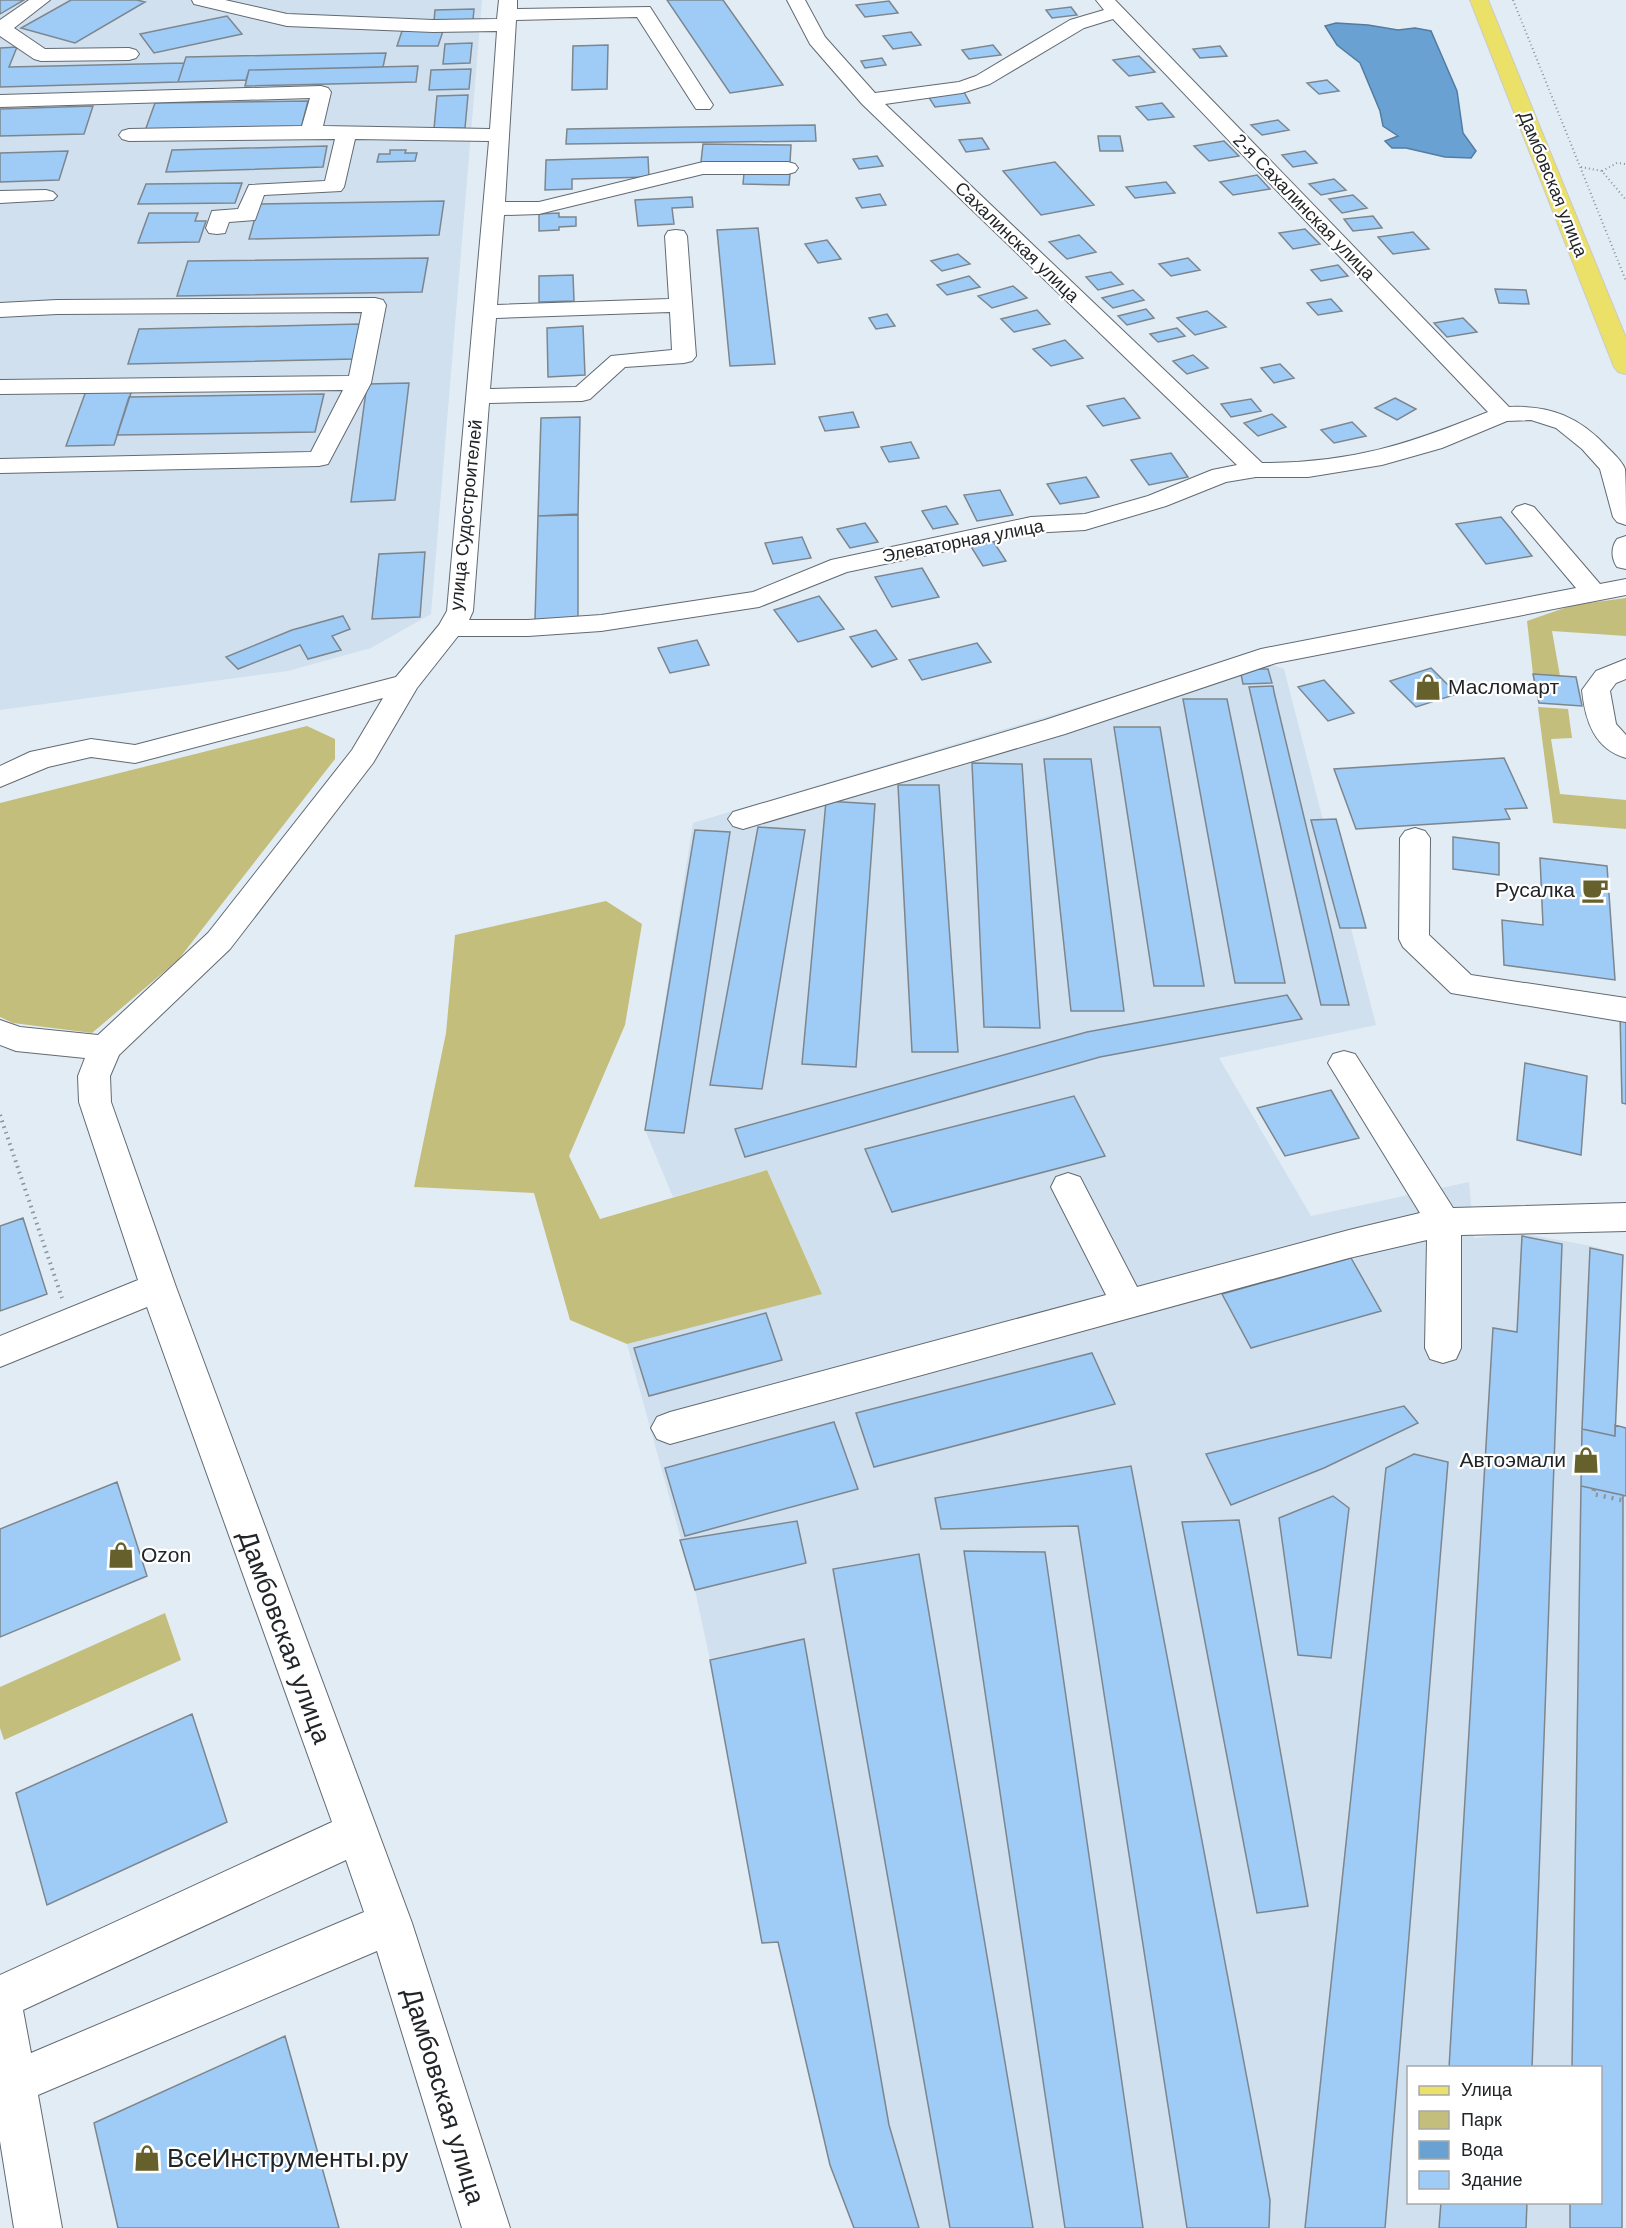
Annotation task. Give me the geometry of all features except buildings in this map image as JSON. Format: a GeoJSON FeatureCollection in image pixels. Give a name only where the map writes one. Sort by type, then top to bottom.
{"type":"FeatureCollection","features":[{"type":"Feature","properties":{"kind":"main road","name":"Дамбовская улица"},"geometry":{"type":"LineString","coordinates":[[1479,0],[1626,367]]}},
{"type":"Feature","properties":{"kind":"street"},"geometry":{"type":"LineString","coordinates":[[41,0],[1,28],[41,55],[129,54]]}},
{"type":"Feature","properties":{"kind":"street"},"geometry":{"type":"LineString","coordinates":[[201,0],[287,20],[433,26],[507,14],[643,11],[703,105]]}},
{"type":"Feature","properties":{"kind":"street","name":"Сахалинская улица"},"geometry":{"type":"LineString","coordinates":[[796,0],[804,23],[825,51],[870,100],[1256,470]]}},
{"type":"Feature","properties":{"kind":"street"},"geometry":{"type":"LineString","coordinates":[[870,100],[962,87],[983,80],[1110,6]]}},
{"type":"Feature","properties":{"kind":"street","name":"2-я Сахалинская улица"},"geometry":{"type":"LineString","coordinates":[[1110,6],[1503,414]]}},
{"type":"Feature","properties":{"kind":"street","name":"улица Судостроителей"},"geometry":{"type":"LineString","coordinates":[[105,1048],[219,941],[363,756],[406,683],[452,628],[460,611],[500,135],[507,14]]}},
{"type":"Feature","properties":{"kind":"street"},"geometry":{"type":"LineString","coordinates":[[0,101],[321,92],[311,132]]}},
{"type":"Feature","properties":{"kind":"street"},"geometry":{"type":"LineString","coordinates":[[129,135],[311,132],[500,135]]}},
{"type":"Feature","properties":{"kind":"street"},"geometry":{"type":"LineString","coordinates":[[217,228],[220,216],[247,215],[256,189],[334,187],[346,134]]}},
{"type":"Feature","properties":{"kind":"street"},"geometry":{"type":"LineString","coordinates":[[494,209],[539,208],[703,168],[788,168]]}},
{"type":"Feature","properties":{"kind":"street"},"geometry":{"type":"LineString","coordinates":[[0,197],[45,196]]}},
{"type":"Feature","properties":{"kind":"street"},"geometry":{"type":"LineString","coordinates":[[478,396],[582,394],[619,361],[684,356],[676,236]]}},
{"type":"Feature","properties":{"kind":"street"},"geometry":{"type":"LineString","coordinates":[[0,310],[57,307],[375,305],[359,383],[319,459],[0,466]]}},
{"type":"Feature","properties":{"kind":"street"},"geometry":{"type":"LineString","coordinates":[[485,312],[681,305]]}},
{"type":"Feature","properties":{"kind":"street"},"geometry":{"type":"LineString","coordinates":[[0,387],[359,383]]}},
{"type":"Feature","properties":{"kind":"street"},"geometry":{"type":"LineString","coordinates":[[1503,414],[1533,413],[1564,423],[1592,444],[1612,467],[1626,517]]}},
{"type":"Feature","properties":{"kind":"street","name":"Элеваторная улица"},"geometry":{"type":"LineString","coordinates":[[452,628],[528,628],[601,623],[759,599],[840,566],[1031,525],[1085,522],[1157,501],[1221,476],[1256,470],[1308,470],[1373,460],[1432,443],[1503,414]]}},
{"type":"Feature","properties":{"kind":"street"},"geometry":{"type":"LineString","coordinates":[[1526,512],[1594,593]]}},
{"type":"Feature","properties":{"kind":"street"},"geometry":{"type":"LineString","coordinates":[[1626,544],[1626,561]]}},
{"type":"Feature","properties":{"kind":"street"},"geometry":{"type":"LineString","coordinates":[[743,819],[1054,727],[1271,655],[1626,587]]}},
{"type":"Feature","properties":{"kind":"street"},"geometry":{"type":"LineString","coordinates":[[1626,668],[1606,677],[1596,690],[1599,718],[1610,738],[1626,749]]}},
{"type":"Feature","properties":{"kind":"street"},"geometry":{"type":"LineString","coordinates":[[0,777],[40,759],[92,748],[135,754],[406,683]]}},
{"type":"Feature","properties":{"kind":"street"},"geometry":{"type":"LineString","coordinates":[[1414,838],[1414,939],[1462,985],[1626,1010]]}},
{"type":"Feature","properties":{"kind":"street"},"geometry":{"type":"LineString","coordinates":[[0,1032],[16,1039],[105,1048]]}},
{"type":"Feature","properties":{"kind":"street","name":"Дамбовская улица"},"geometry":{"type":"LineString","coordinates":[[105,1048],[94,1076],[94,1102],[158,1287],[390,1923],[486,2228]]}},
{"type":"Feature","properties":{"kind":"street"},"geometry":{"type":"LineString","coordinates":[[1344,1063],[1444,1222],[1443,1348]]}},
{"type":"Feature","properties":{"kind":"street"},"geometry":{"type":"LineString","coordinates":[[1068,1187],[1128,1304]]}},
{"type":"Feature","properties":{"kind":"street"},"geometry":{"type":"LineString","coordinates":[[670,1428],[1349,1244],[1444,1222],[1626,1218]]}},
{"type":"Feature","properties":{"kind":"street"},"geometry":{"type":"LineString","coordinates":[[0,1352],[158,1287]]}},
{"type":"Feature","properties":{"kind":"street"},"geometry":{"type":"LineString","coordinates":[[0,1998],[356,1833]]}},
{"type":"Feature","properties":{"kind":"street"},"geometry":{"type":"LineString","coordinates":[[13,2083],[390,1923]]}},
{"type":"Feature","properties":{"kind":"street"},"geometry":{"type":"LineString","coordinates":[[0,2006],[38,2228]]}},
{"type":"Feature","properties":{"kind":"path"},"geometry":{"type":"LineString","coordinates":[[1513,0],[1626,281]]}},
{"type":"Feature","properties":{"kind":"path"},"geometry":{"type":"LineString","coordinates":[[1580,167],[1602,171],[1617,163],[1626,164]]}},
{"type":"Feature","properties":{"kind":"path"},"geometry":{"type":"LineString","coordinates":[[1602,171],[1626,200]]}},
{"type":"Feature","properties":{"kind":"path"},"geometry":{"type":"LineString","coordinates":[[0,1115],[71,1324]]}},
{"type":"Feature","properties":{"kind":"path"},"geometry":{"type":"LineString","coordinates":[[1594,1489],[1593,1494],[1626,1501]]}},
{"type":"Feature","properties":{"kind":"shaded area"},"geometry":{"type":"Polygon","coordinates":[[[0,0],[482,0],[431,614],[371,648],[288,671],[0,710],[0,0]]]}},
{"type":"Feature","properties":{"kind":"shaded area"},"geometry":{"type":"Polygon","coordinates":[[[1247,656],[1284,669],[1376,1025],[1219,1058],[1311,1216],[1469,1182],[1474,1238],[1520,1233],[1592,1246],[1623,1255],[1615,1436],[1626,1496],[1622,2228],[854,2228],[830,2165],[778,1943],[762,1943],[695,1590],[627,1344],[822,1293],[767,1170],[673,1197],[645,1130],[693,823],[1247,656]]]}},
{"type":"Feature","properties":{"kind":"green space"},"geometry":{"type":"Polygon","coordinates":[[[1626,598],[1626,636],[1552,631],[1560,676],[1533,674],[1527,621],[1573,605],[1626,598]]]}},
{"type":"Feature","properties":{"kind":"green space"},"geometry":{"type":"Polygon","coordinates":[[[1538,707],[1568,709],[1572,738],[1551,739],[1560,794],[1626,800],[1626,829],[1553,823],[1538,707]]]}},
{"type":"Feature","properties":{"kind":"green space"},"geometry":{"type":"Polygon","coordinates":[[[307,726],[335,739],[335,759],[178,960],[92,1033],[13,1023],[0,1017],[0,803],[307,726]]]}},
{"type":"Feature","properties":{"kind":"green space"},"geometry":{"type":"Polygon","coordinates":[[[606,901],[642,924],[625,1025],[569,1156],[600,1219],[767,1170],[822,1294],[627,1344],[570,1320],[534,1193],[414,1187],[446,1033],[455,935],[606,901]]]}},
{"type":"Feature","properties":{"kind":"green space"},"geometry":{"type":"Polygon","coordinates":[[[165,1613],[181,1660],[4,1740],[0,1728],[0,1687],[165,1613]]]}},
{"type":"Feature","properties":{"kind":"water"},"geometry":{"type":"Polygon","coordinates":[[[1336,23],[1431,31],[1457,91],[1463,133],[1476,151],[1471,158],[1445,157],[1406,148],[1392,148],[1385,141],[1398,136],[1383,126],[1380,111],[1360,63],[1337,45],[1325,26],[1336,23]]]}},
{"type":"Feature","properties":{"kind":"place","name":"Масломарт"},"geometry":{"type":"Point","coordinates":[1428,687]}},
{"type":"Feature","properties":{"kind":"place","name":"Русалка"},"geometry":{"type":"Point","coordinates":[1595,890]}},
{"type":"Feature","properties":{"kind":"place","name":"Автоэмали"},"geometry":{"type":"Point","coordinates":[1586,1460]}},
{"type":"Feature","properties":{"kind":"place","name":"Ozon"},"geometry":{"type":"Point","coordinates":[121,1555]}},
{"type":"Feature","properties":{"kind":"place","name":"ВсеИнструменты.ру"},"geometry":{"type":"Point","coordinates":[147,2158]}}]}
